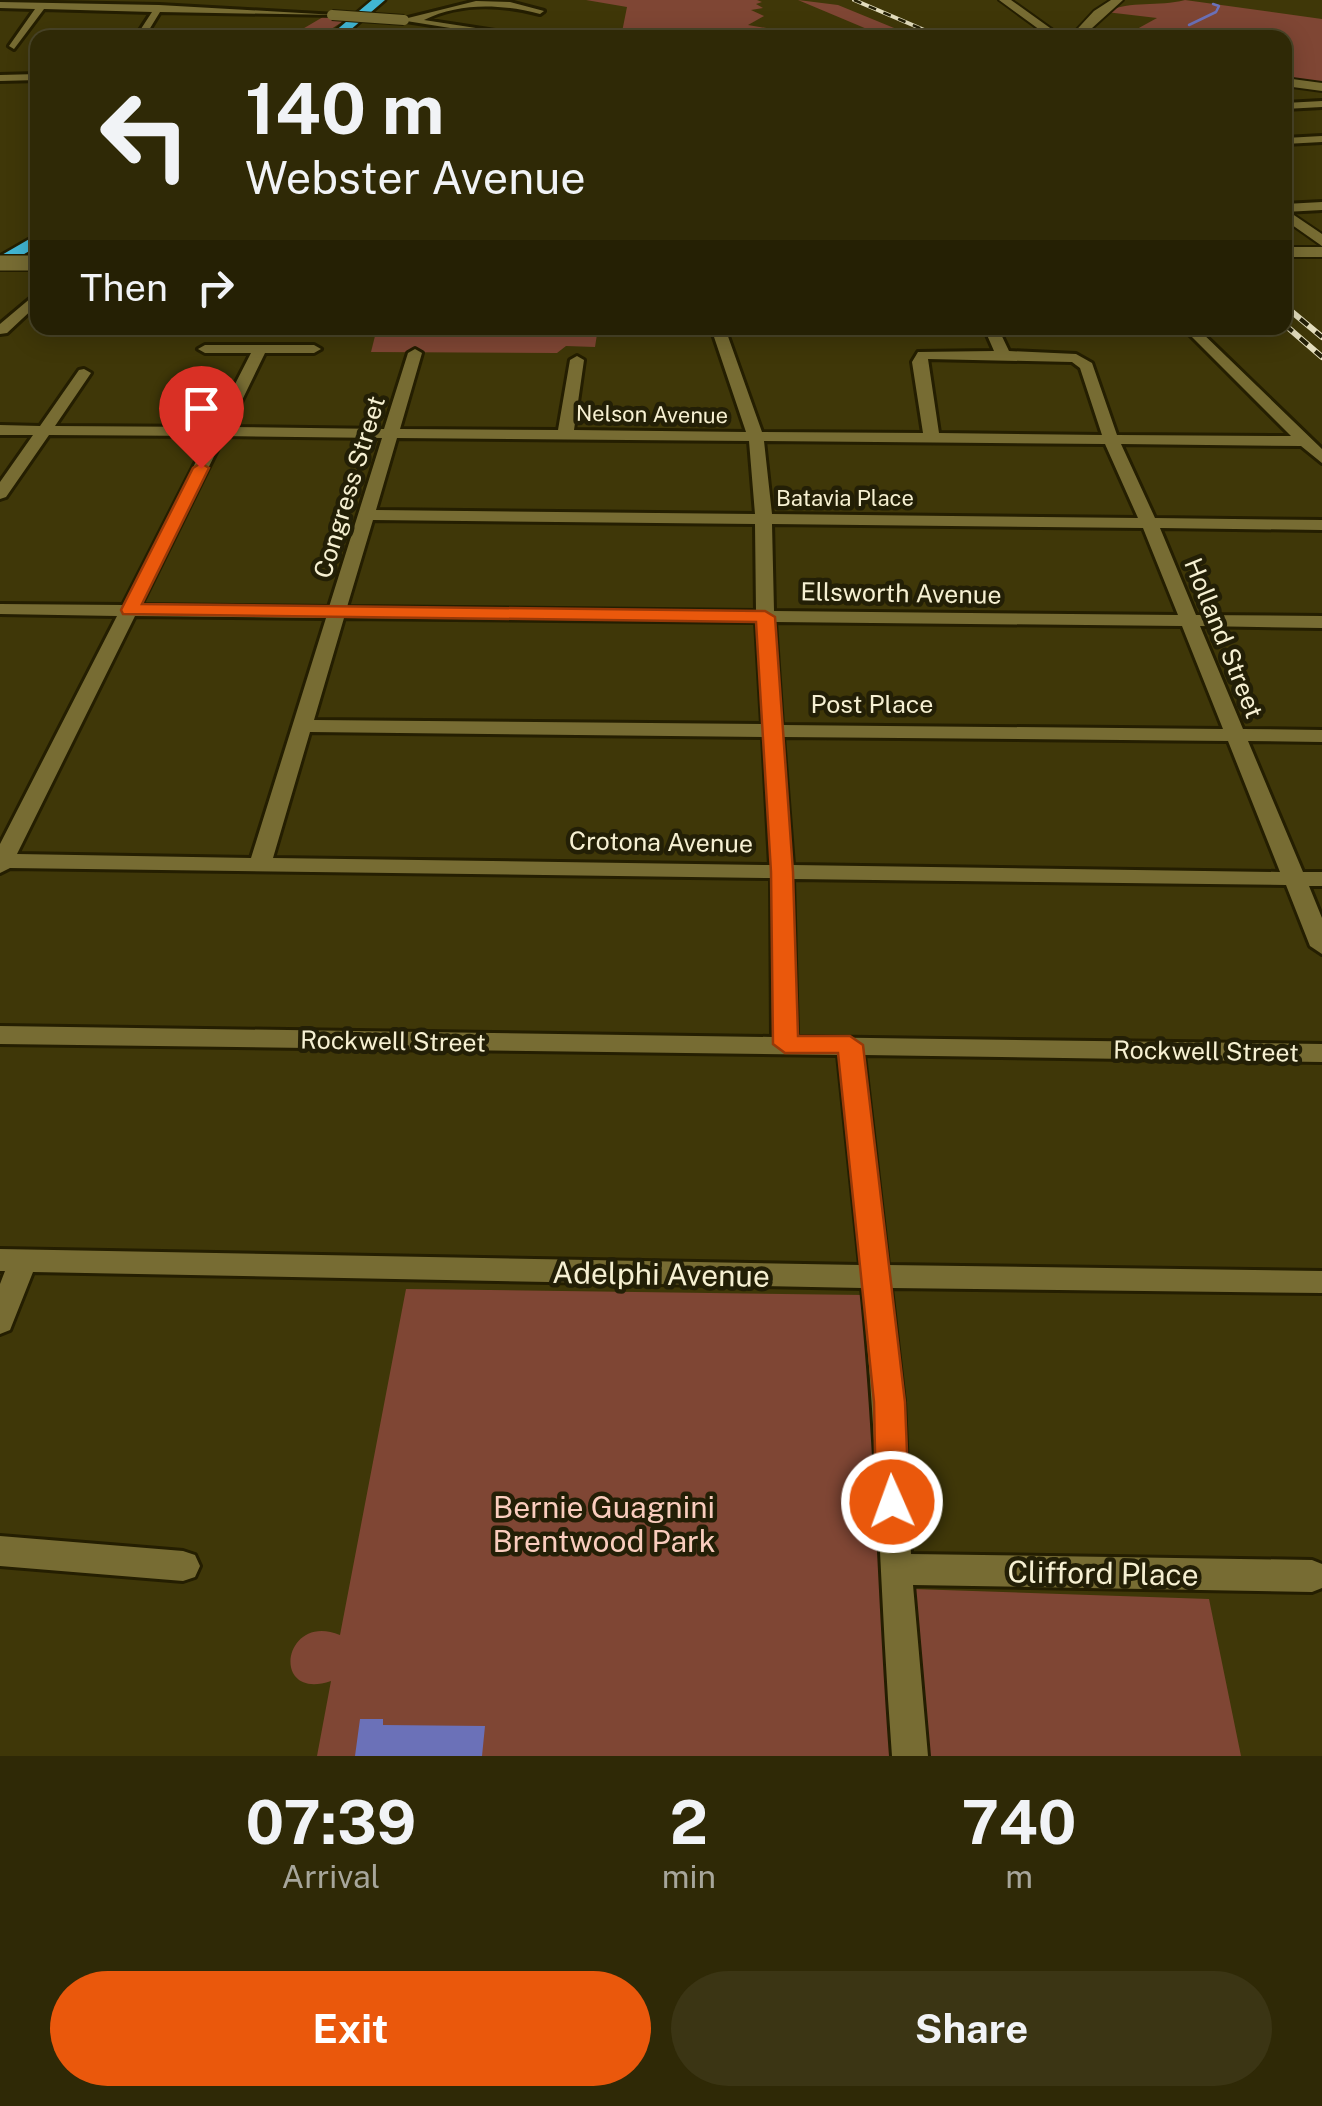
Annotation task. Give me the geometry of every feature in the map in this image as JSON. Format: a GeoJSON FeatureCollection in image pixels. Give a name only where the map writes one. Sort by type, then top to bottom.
{"type":"FeatureCollection","features":[{"type":"Feature","properties":{"kind":"highway"},"geometry":{"type":"LineString","coordinates":[[343,30],[380,0]]}},
{"type":"Feature","properties":{"kind":"highway"},"geometry":{"type":"LineString","coordinates":[[364,30],[393,6]]}},
{"type":"Feature","properties":{"kind":"highway"},"geometry":{"type":"LineString","coordinates":[[0,244],[30,226]]}},
{"type":"Feature","properties":{"kind":"highway"},"geometry":{"type":"LineString","coordinates":[[0,263],[30,244]]}},
{"type":"Feature","properties":{"kind":"street"},"geometry":{"type":"LineString","coordinates":[[1004,0],[1049,30]]}},
{"type":"Feature","properties":{"kind":"street"},"geometry":{"type":"LineString","coordinates":[[1082,30],[1118,0]]}},
{"type":"Feature","properties":{"kind":"street"},"geometry":{"type":"LineString","coordinates":[[416,20],[436,8],[467,1],[509,1],[540,11]]}},
{"type":"Feature","properties":{"kind":"street"},"geometry":{"type":"LineString","coordinates":[[0,5],[416,20],[490,30]]}},
{"type":"Feature","properties":{"kind":"street"},"geometry":{"type":"LineString","coordinates":[[0,46],[20,45],[42,5]]}},
{"type":"Feature","properties":{"kind":"street"},"geometry":{"type":"LineString","coordinates":[[145,30],[159,8]]}},
{"type":"Feature","properties":{"kind":"street"},"geometry":{"type":"LineString","coordinates":[[474,30],[479,28]]}},
{"type":"Feature","properties":{"kind":"street"},"geometry":{"type":"LineString","coordinates":[[0,78],[30,77]]}},
{"type":"Feature","properties":{"kind":"street"},"geometry":{"type":"LineString","coordinates":[[1292,83],[1322,87]]}},
{"type":"Feature","properties":{"kind":"street"},"geometry":{"type":"LineString","coordinates":[[1292,106],[1322,104]]}},
{"type":"Feature","properties":{"kind":"street"},"geometry":{"type":"LineString","coordinates":[[1292,141],[1322,140]]}},
{"type":"Feature","properties":{"kind":"street"},"geometry":{"type":"LineString","coordinates":[[1292,209],[1322,206]]}},
{"type":"Feature","properties":{"kind":"street"},"geometry":{"type":"LineString","coordinates":[[1292,216],[1322,241]]}},
{"type":"Feature","properties":{"kind":"street"},"geometry":{"type":"LineString","coordinates":[[1292,252],[1322,252]]}},
{"type":"Feature","properties":{"kind":"street"},"geometry":{"type":"LineString","coordinates":[[0,263],[30,264]]}},
{"type":"Feature","properties":{"kind":"street"},"geometry":{"type":"LineString","coordinates":[[2,330],[30,304]]}},
{"type":"Feature","properties":{"kind":"street"},"geometry":{"type":"LineString","coordinates":[[720,335],[756,438],[782,872],[785,1044]]}},
{"type":"Feature","properties":{"kind":"street"},"geometry":{"type":"LineString","coordinates":[[932,440],[919,362],[924,355],[1003,354],[994,335]]}},
{"type":"Feature","properties":{"kind":"street"},"geometry":{"type":"LineString","coordinates":[[1197,335],[1322,458]]}},
{"type":"Feature","properties":{"kind":"street"},"geometry":{"type":"LineString","coordinates":[[1,863],[261,348]]}},
{"type":"Feature","properties":{"kind":"street"},"geometry":{"type":"LineString","coordinates":[[206,349],[314,348]]}},
{"type":"Feature","properties":{"kind":"street","name":"Congress Street"},"geometry":{"type":"LineString","coordinates":[[260,864],[415,354]]}},
{"type":"Feature","properties":{"kind":"street","name":"Holland Street"},"geometry":{"type":"LineString","coordinates":[[1003,354],[1071,357],[1087,366],[1111,440],[1149,523],[1322,946]]}},
{"type":"Feature","properties":{"kind":"street"},"geometry":{"type":"LineString","coordinates":[[566,436],[578,360]]}},
{"type":"Feature","properties":{"kind":"street"},"geometry":{"type":"LineString","coordinates":[[0,494],[84,373]]}},
{"type":"Feature","properties":{"kind":"street","name":"Nelson Avenue"},"geometry":{"type":"LineString","coordinates":[[0,430],[1304,441]]}},
{"type":"Feature","properties":{"kind":"street","name":"Batavia Place"},"geometry":{"type":"LineString","coordinates":[[369,515],[1322,526]]}},
{"type":"Feature","properties":{"kind":"street","name":"Ellsworth Avenue"},"geometry":{"type":"LineString","coordinates":[[0,608],[1322,622]]}},
{"type":"Feature","properties":{"kind":"street","name":"Post Place"},"geometry":{"type":"LineString","coordinates":[[302,726],[1322,736]]}},
{"type":"Feature","properties":{"kind":"street","name":"Crotona Avenue"},"geometry":{"type":"LineString","coordinates":[[1,863],[1322,879]]}},
{"type":"Feature","properties":{"kind":"street","name":"Rockwell Street"},"geometry":{"type":"LineString","coordinates":[[0,1035],[1322,1053]]}},
{"type":"Feature","properties":{"kind":"street"},"geometry":{"type":"LineString","coordinates":[[850,1045],[890,1402],[894,1569],[910,1756]]}},
{"type":"Feature","properties":{"kind":"street"},"geometry":{"type":"LineString","coordinates":[[0,1322],[11,1260]]}},
{"type":"Feature","properties":{"kind":"street","name":"Adelphi Avenue"},"geometry":{"type":"LineString","coordinates":[[11,1260],[1322,1282]]}},
{"type":"Feature","properties":{"kind":"street"},"geometry":{"type":"LineString","coordinates":[[0,1551],[183,1566]]}},
{"type":"Feature","properties":{"kind":"street","name":"Clifford Place"},"geometry":{"type":"LineString","coordinates":[[894,1569],[1312,1576]]}},
{"type":"Feature","properties":{"kind":"green space"},"geometry":{"type":"Polygon","coordinates":[[[586,0],[757,0],[762,2],[756,4],[763,8],[751,10],[764,16],[748,25],[772,29],[622,30],[627,7],[586,0]]]}},
{"type":"Feature","properties":{"kind":"green space"},"geometry":{"type":"Polygon","coordinates":[[[798,0],[838,5],[899,30],[869,30],[798,0]]]}},
{"type":"Feature","properties":{"kind":"green space"},"geometry":{"type":"Polygon","coordinates":[[[1185,0],[1322,19],[1322,85],[1292,81],[1292,30],[1144,30],[1137,29],[1157,18],[1106,12],[1125,6],[1185,0]]]}},
{"type":"Feature","properties":{"kind":"green space"},"geometry":{"type":"Polygon","coordinates":[[[323,17],[348,18],[330,30],[301,30],[323,17]]]}},
{"type":"Feature","properties":{"kind":"green space"},"geometry":{"type":"Polygon","coordinates":[[[375,335],[597,335],[595,347],[566,346],[557,353],[371,352],[375,335]]]}},
{"type":"Feature","properties":{"kind":"green space","name":"Bernie Guagnini Brentwood Park"},"geometry":{"type":"Polygon","coordinates":[[[406,1289],[866,1295],[883,1588],[1209,1599],[1241,1756],[317,1756],[331,1681],[311,1684],[298,1679],[291,1657],[306,1635],[321,1631],[340,1635],[406,1289]]]}},
{"type":"Feature","properties":{"kind":"water"},"geometry":{"type":"Polygon","coordinates":[[[360,1719],[383,1719],[383,1725],[485,1726],[482,1756],[355,1756],[360,1719]]]}},
{"type":"Feature","properties":{"kind":"waterway"},"geometry":{"type":"LineString","coordinates":[[1189,25],[1216,12],[1219,6],[1213,4]]}},
{"type":"Feature","properties":{"kind":"railway"},"geometry":{"type":"LineString","coordinates":[[854,0],[924,30]]}},
{"type":"Feature","properties":{"kind":"railway"},"geometry":{"type":"LineString","coordinates":[[1292,312],[1322,337]]}},
{"type":"Feature","properties":{"kind":"railway"},"geometry":{"type":"LineString","coordinates":[[1292,331],[1322,357]]}},
{"type":"Feature","properties":{"kind":"route"},"geometry":{"type":"LineString","coordinates":[[201,468],[130,610],[765,617],[782,872],[785,1044],[850,1045],[890,1402],[892,1502]]}}]}
